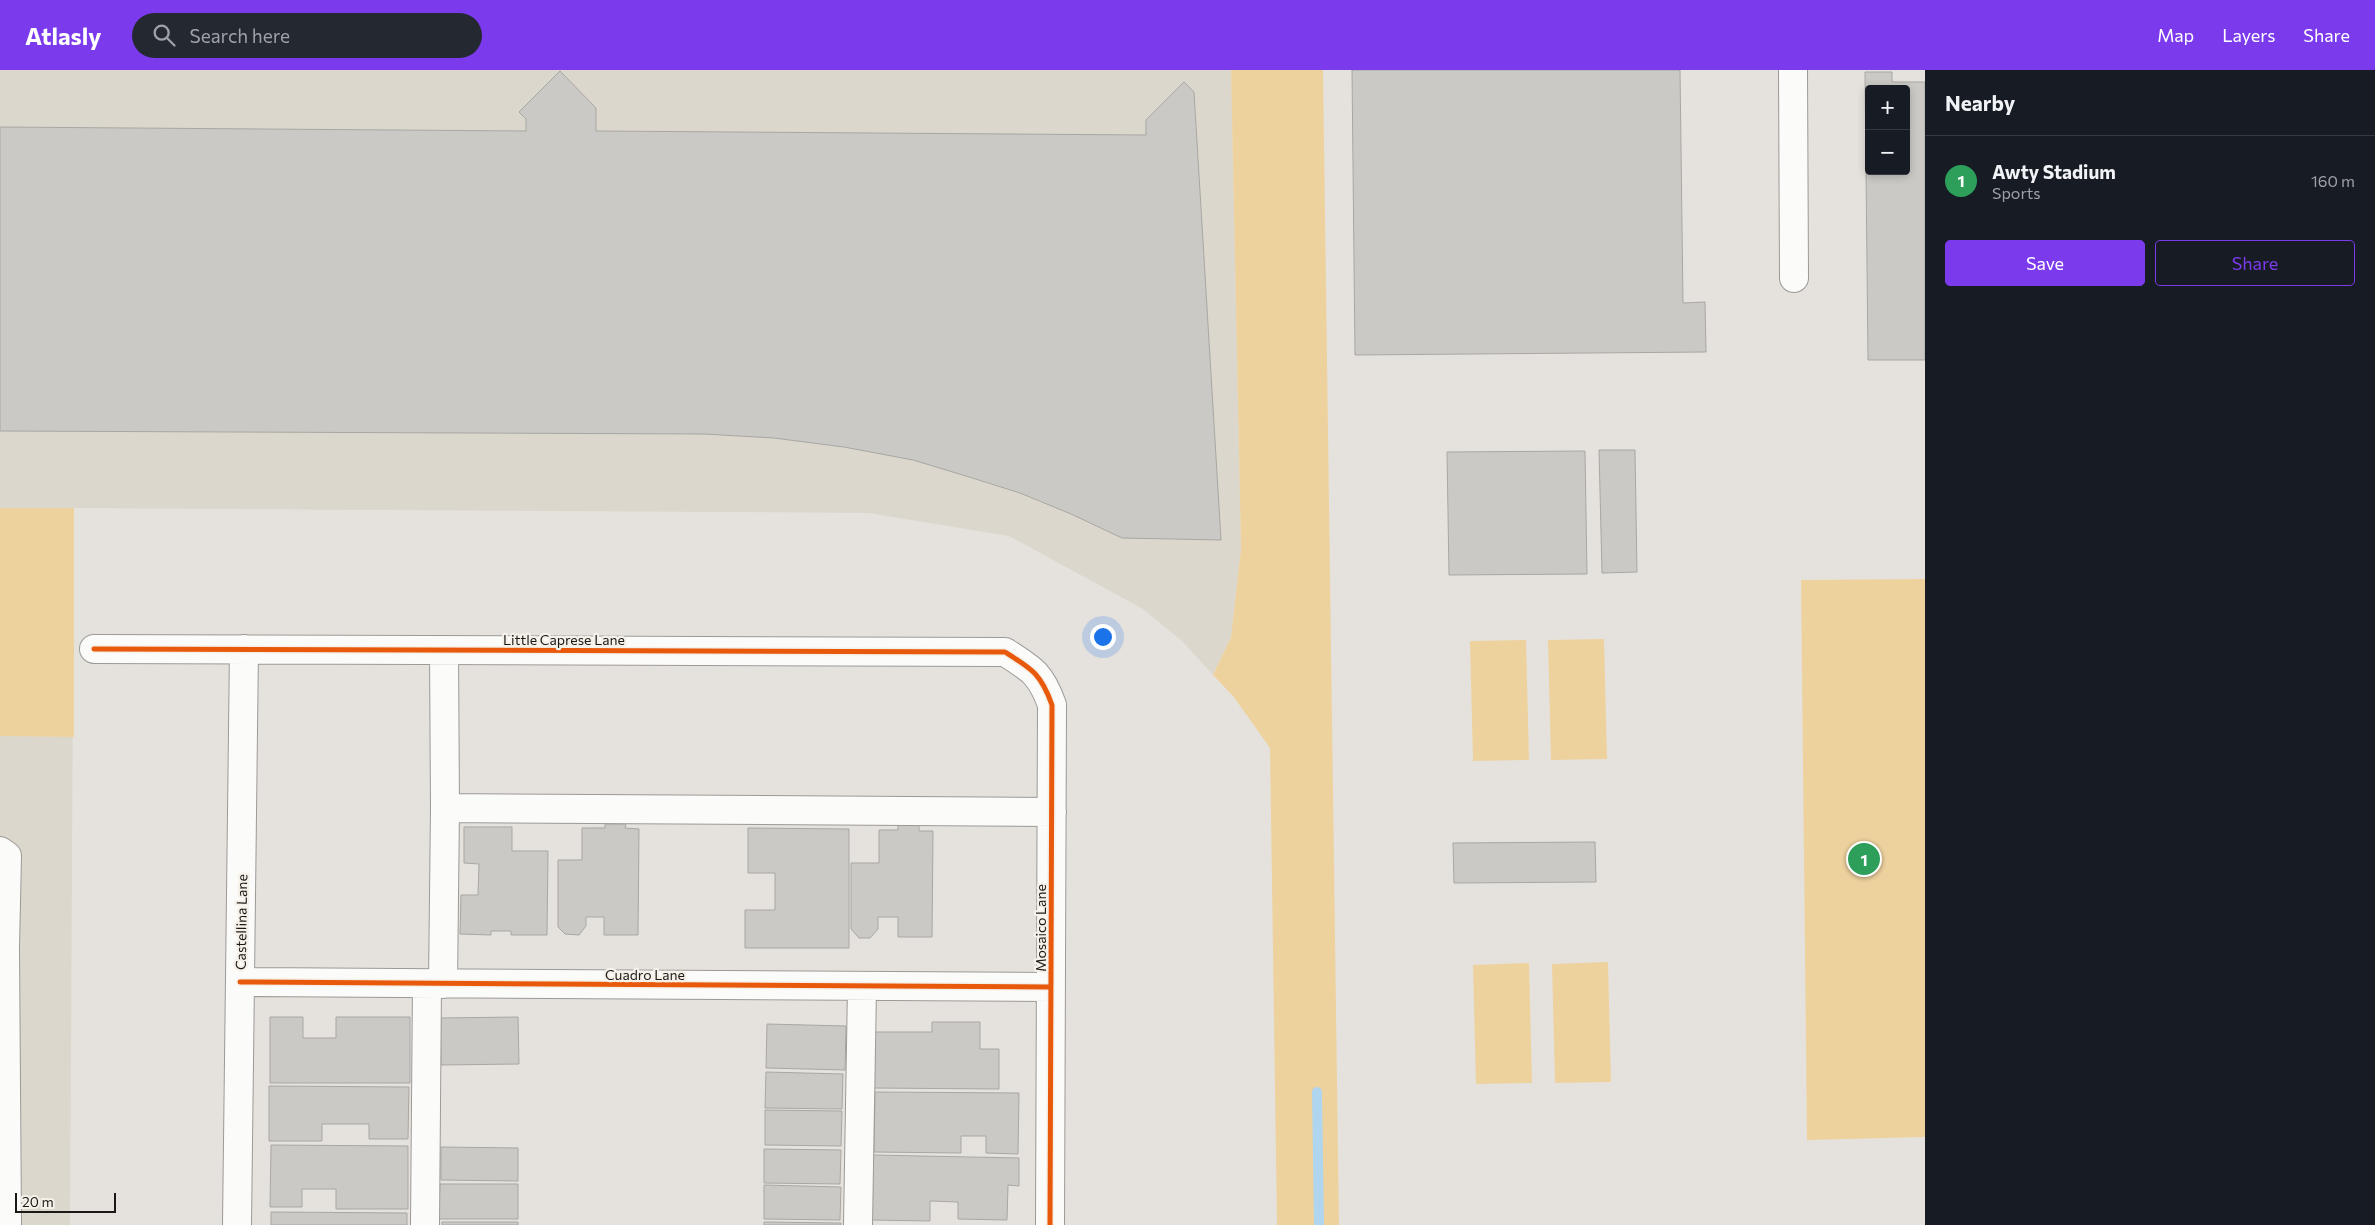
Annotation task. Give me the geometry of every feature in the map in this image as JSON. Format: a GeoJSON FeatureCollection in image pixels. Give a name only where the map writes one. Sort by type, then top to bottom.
{"type":"FeatureCollection","features":[{"type":"Feature","properties":{"kind":"street"},"geometry":{"type":"LineString","coordinates":[[1793,70],[1794,278]]}},
{"type":"Feature","properties":{"kind":"street","name":"Little Caprese Lane"},"geometry":{"type":"LineString","coordinates":[[94,649],[1005,652],[1029,667]]}},
{"type":"Feature","properties":{"kind":"street","name":"Castellina Lane"},"geometry":{"type":"LineString","coordinates":[[237,1225],[244,649]]}},
{"type":"Feature","properties":{"kind":"street"},"geometry":{"type":"LineString","coordinates":[[425,1225],[435,984],[445,808],[444,650]]}},
{"type":"Feature","properties":{"kind":"street","name":"Mosaico Lane"},"geometry":{"type":"LineString","coordinates":[[1029,667],[1045,684],[1052,705],[1050,1225]]}},
{"type":"Feature","properties":{"kind":"street"},"geometry":{"type":"LineString","coordinates":[[445,808],[1052,812]]}},
{"type":"Feature","properties":{"kind":"street"},"geometry":{"type":"LineString","coordinates":[[0,851],[7,856],[5,957],[8,1225]]}},
{"type":"Feature","properties":{"kind":"street","name":"Cuadro Lane"},"geometry":{"type":"LineString","coordinates":[[240,982],[1050,987]]}},
{"type":"Feature","properties":{"kind":"street"},"geometry":{"type":"LineString","coordinates":[[858,1225],[862,987]]}},
{"type":"Feature","properties":{"kind":"shaded area"},"geometry":{"type":"Polygon","coordinates":[[[0,70],[1231,70],[1241,549],[1231,637],[1213,675],[1182,641],[1143,609],[1009,536],[868,513],[74,508],[70,1225],[0,1225],[0,70]]]}},
{"type":"Feature","properties":{"kind":"shaded area"},"geometry":{"type":"Polygon","coordinates":[[[1231,70],[1323,70],[1339,1225],[1277,1225],[1270,748],[1233,696],[1213,675],[1231,637],[1241,549],[1231,70]]]}},
{"type":"Feature","properties":{"kind":"shaded area"},"geometry":{"type":"Polygon","coordinates":[[[0,508],[74,508],[74,737],[0,736],[0,508]]]}},
{"type":"Feature","properties":{"kind":"shaded area"},"geometry":{"type":"Polygon","coordinates":[[[1925,579],[1925,1137],[1807,1140],[1801,580],[1925,579]]]}},
{"type":"Feature","properties":{"kind":"shaded area"},"geometry":{"type":"Polygon","coordinates":[[[1604,639],[1607,759],[1551,760],[1548,640],[1604,639]]]}},
{"type":"Feature","properties":{"kind":"shaded area"},"geometry":{"type":"Polygon","coordinates":[[[1526,640],[1529,760],[1473,761],[1470,641],[1526,640]]]}},
{"type":"Feature","properties":{"kind":"shaded area"},"geometry":{"type":"Polygon","coordinates":[[[1608,962],[1611,1082],[1555,1083],[1552,964],[1608,962]]]}},
{"type":"Feature","properties":{"kind":"shaded area"},"geometry":{"type":"Polygon","coordinates":[[[1529,963],[1532,1083],[1476,1084],[1473,965],[1529,963]]]}},
{"type":"Feature","properties":{"kind":"building"},"geometry":{"type":"Polygon","coordinates":[[[1352,70],[1680,70],[1683,303],[1705,302],[1706,352],[1355,355],[1352,70]]]}},
{"type":"Feature","properties":{"kind":"building"},"geometry":{"type":"Polygon","coordinates":[[[560,71],[596,108],[596,131],[1146,135],[1146,120],[1184,82],[1194,92],[1221,540],[1122,538],[1020,493],[913,460],[844,447],[774,438],[704,434],[0,431],[0,127],[526,131],[526,119],[519,112],[560,71]]]}},
{"type":"Feature","properties":{"kind":"building"},"geometry":{"type":"Polygon","coordinates":[[[1865,72],[1892,72],[1892,82],[1925,82],[1925,360],[1868,360],[1866,175],[1910,175],[1910,85],[1865,85],[1865,72]]]}},
{"type":"Feature","properties":{"kind":"building"},"geometry":{"type":"Polygon","coordinates":[[[1599,450],[1635,450],[1637,572],[1602,573],[1599,450]]]}},
{"type":"Feature","properties":{"kind":"building"},"geometry":{"type":"Polygon","coordinates":[[[1585,451],[1587,574],[1449,575],[1447,452],[1585,451]]]}},
{"type":"Feature","properties":{"kind":"building"},"geometry":{"type":"Polygon","coordinates":[[[605,824],[626,824],[625,828],[639,829],[638,935],[604,935],[604,917],[586,917],[586,926],[579,935],[565,934],[558,927],[558,860],[582,860],[582,828],[605,828],[605,824]]]}},
{"type":"Feature","properties":{"kind":"building"},"geometry":{"type":"Polygon","coordinates":[[[898,825],[919,825],[919,831],[933,831],[932,937],[898,937],[898,917],[878,917],[878,929],[870,938],[859,938],[851,929],[851,863],[879,863],[879,830],[898,830],[898,825]]]}},
{"type":"Feature","properties":{"kind":"building"},"geometry":{"type":"Polygon","coordinates":[[[464,827],[512,827],[512,851],[548,851],[547,935],[511,935],[511,931],[491,931],[491,935],[460,934],[461,895],[478,895],[479,864],[464,863],[464,827]]]}},
{"type":"Feature","properties":{"kind":"building"},"geometry":{"type":"Polygon","coordinates":[[[748,828],[849,829],[849,948],[745,948],[745,910],[775,910],[775,873],[748,873],[748,828]]]}},
{"type":"Feature","properties":{"kind":"building"},"geometry":{"type":"Polygon","coordinates":[[[1595,842],[1596,882],[1454,883],[1453,843],[1595,842]]]}},
{"type":"Feature","properties":{"kind":"building"},"geometry":{"type":"Polygon","coordinates":[[[270,1017],[303,1017],[303,1038],[336,1038],[336,1017],[410,1017],[410,1083],[270,1083],[270,1017]]]}},
{"type":"Feature","properties":{"kind":"building"},"geometry":{"type":"Polygon","coordinates":[[[518,1017],[519,1064],[441,1065],[440,1018],[518,1017]]]}},
{"type":"Feature","properties":{"kind":"building"},"geometry":{"type":"Polygon","coordinates":[[[932,1022],[980,1022],[980,1049],[999,1049],[999,1089],[873,1088],[874,1032],[932,1032],[932,1022]]]}},
{"type":"Feature","properties":{"kind":"building"},"geometry":{"type":"Polygon","coordinates":[[[767,1024],[846,1026],[845,1070],[766,1068],[767,1024]]]}},
{"type":"Feature","properties":{"kind":"building"},"geometry":{"type":"Polygon","coordinates":[[[766,1072],[843,1074],[842,1109],[765,1108],[766,1072]]]}},
{"type":"Feature","properties":{"kind":"building"},"geometry":{"type":"Polygon","coordinates":[[[269,1086],[409,1087],[408,1139],[369,1139],[369,1124],[322,1124],[322,1141],[269,1141],[269,1086]]]}},
{"type":"Feature","properties":{"kind":"building"},"geometry":{"type":"Polygon","coordinates":[[[875,1092],[1019,1093],[1018,1154],[986,1153],[986,1136],[961,1136],[961,1153],[874,1152],[875,1092]]]}},
{"type":"Feature","properties":{"kind":"building"},"geometry":{"type":"Polygon","coordinates":[[[765,1110],[842,1111],[841,1146],[765,1145],[765,1110]]]}},
{"type":"Feature","properties":{"kind":"building"},"geometry":{"type":"Polygon","coordinates":[[[271,1145],[408,1146],[408,1209],[336,1209],[336,1189],[302,1189],[302,1207],[270,1207],[271,1145]]]}},
{"type":"Feature","properties":{"kind":"building"},"geometry":{"type":"Polygon","coordinates":[[[441,1147],[518,1148],[518,1181],[441,1180],[441,1147]]]}},
{"type":"Feature","properties":{"kind":"building"},"geometry":{"type":"Polygon","coordinates":[[[764,1149],[841,1150],[840,1184],[764,1183],[764,1149]]]}},
{"type":"Feature","properties":{"kind":"building"},"geometry":{"type":"Polygon","coordinates":[[[873,1155],[1019,1158],[1019,1186],[1008,1185],[1007,1220],[958,1219],[958,1202],[930,1201],[930,1221],[871,1220],[873,1155]]]}},
{"type":"Feature","properties":{"kind":"building"},"geometry":{"type":"Polygon","coordinates":[[[440,1184],[518,1184],[518,1219],[438,1219],[440,1184]]]}},
{"type":"Feature","properties":{"kind":"building"},"geometry":{"type":"Polygon","coordinates":[[[764,1185],[841,1187],[840,1220],[764,1219],[764,1185]]]}},
{"type":"Feature","properties":{"kind":"building"},"geometry":{"type":"Polygon","coordinates":[[[271,1212],[407,1213],[407,1225],[271,1225],[271,1212]]]}},
{"type":"Feature","properties":{"kind":"building"},"geometry":{"type":"Polygon","coordinates":[[[442,1222],[518,1222],[518,1225],[442,1225],[442,1222]]]}},
{"type":"Feature","properties":{"kind":"building"},"geometry":{"type":"Polygon","coordinates":[[[764,1222],[841,1223],[841,1225],[764,1225],[764,1222]]]}},
{"type":"Feature","properties":{"kind":"waterway"},"geometry":{"type":"LineString","coordinates":[[1317,1092],[1319,1225]]}},
{"type":"Feature","properties":{"kind":"cycle path"},"geometry":{"type":"LineString","coordinates":[[94,649],[1005,652],[1034,673],[1044,686],[1052,705],[1050,1225]]}},
{"type":"Feature","properties":{"kind":"cycle path"},"geometry":{"type":"LineString","coordinates":[[240,982],[1051,987]]}},
{"type":"Feature","properties":{"kind":"place","name":"Awty Stadium"},"geometry":{"type":"Point","coordinates":[1864,859]}}]}
